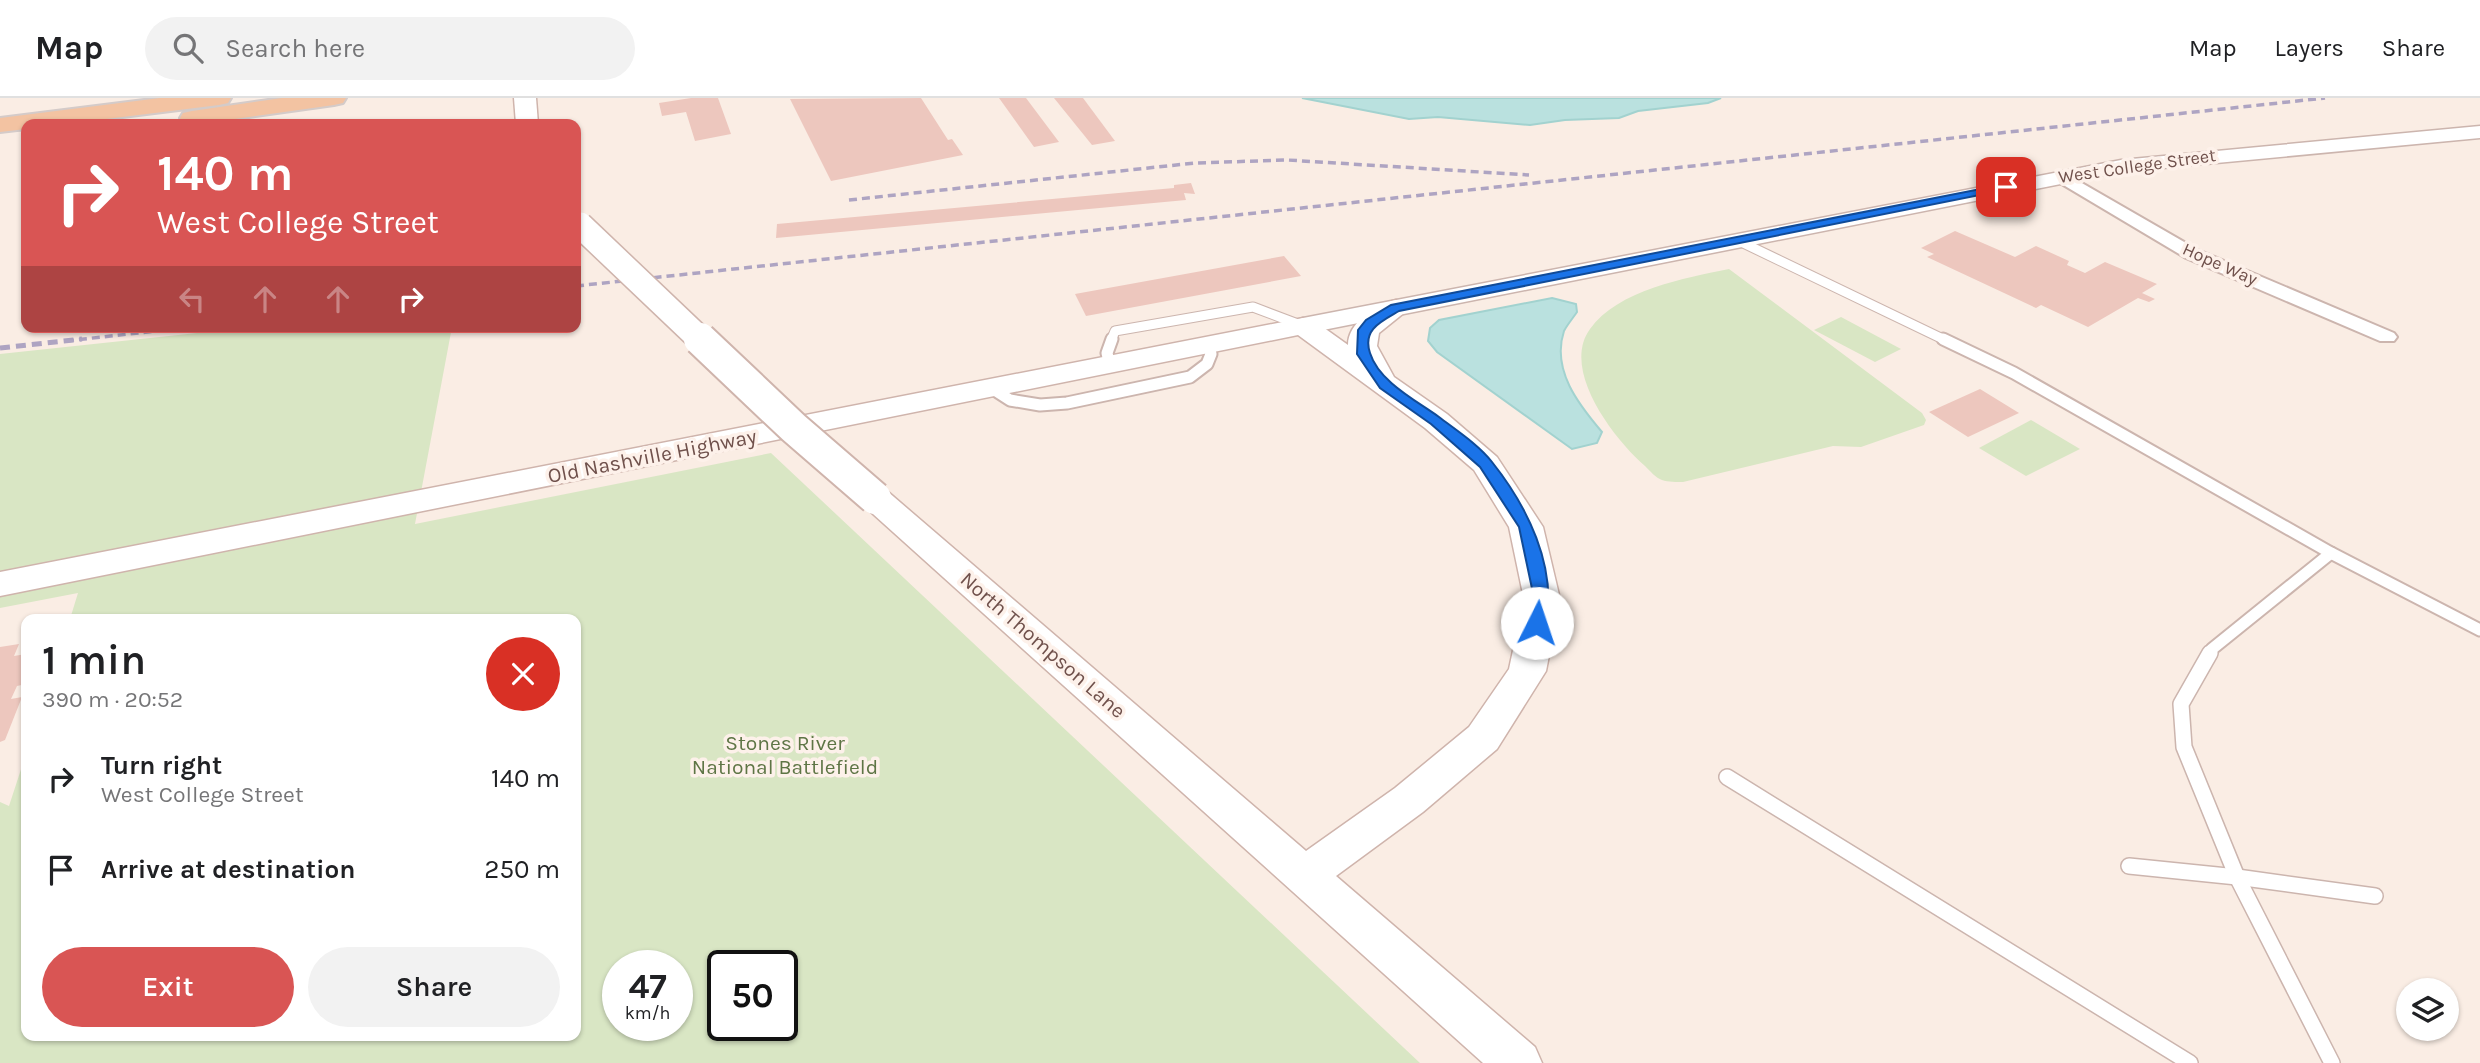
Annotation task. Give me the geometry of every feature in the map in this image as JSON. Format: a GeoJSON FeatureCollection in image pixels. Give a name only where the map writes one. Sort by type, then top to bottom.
{"type":"FeatureCollection","features":[{"type":"Feature","properties":{"kind":"main road"},"geometry":{"type":"LineString","coordinates":[[49,119],[219,98]]}},
{"type":"Feature","properties":{"kind":"main road"},"geometry":{"type":"LineString","coordinates":[[178,119],[334,98]]}},
{"type":"Feature","properties":{"kind":"main road"},"geometry":{"type":"LineString","coordinates":[[525,98],[527,119]]}},
{"type":"Feature","properties":{"kind":"main road"},"geometry":{"type":"LineString","coordinates":[[0,125],[21,122]]}},
{"type":"Feature","properties":{"kind":"main road"},"geometry":{"type":"LineString","coordinates":[[0,142],[21,140]]}},
{"type":"Feature","properties":{"kind":"main road","name":"North Thompson Lane"},"geometry":{"type":"LineString","coordinates":[[581,225],[794,428],[1306,874],[1518,1063]]}},
{"type":"Feature","properties":{"kind":"main road"},"geometry":{"type":"LineString","coordinates":[[1385,386],[1363,354],[1363,333],[1370,323],[1396,308]]}},
{"type":"Feature","properties":{"kind":"main road"},"geometry":{"type":"LineString","coordinates":[[1303,326],[1436,421],[1486,464],[1526,527],[1542,598],[1527,671],[1483,738],[1409,800],[1306,874]]}},
{"type":"Feature","properties":{"kind":"main road","name":"Old Nashville Highway"},"geometry":{"type":"LineString","coordinates":[[0,584],[1209,347],[1303,326]]}},
{"type":"Feature","properties":{"kind":"street","name":"West College Street"},"geometry":{"type":"LineString","coordinates":[[1303,326],[2061,176],[2187,158],[2480,132]]}},
{"type":"Feature","properties":{"kind":"street","name":"Hope Way"},"geometry":{"type":"LineString","coordinates":[[2061,176],[2192,254],[2387,337]]}},
{"type":"Feature","properties":{"kind":"lane"},"geometry":{"type":"LineString","coordinates":[[1737,240],[2014,373],[2331,553],[2480,630]]}},
{"type":"Feature","properties":{"kind":"lane"},"geometry":{"type":"LineString","coordinates":[[1110,366],[1107,353],[1115,331],[1253,307],[1303,326]]}},
{"type":"Feature","properties":{"kind":"lane"},"geometry":{"type":"LineString","coordinates":[[993,389],[1010,400],[1040,405],[1127,391],[1190,377],[1208,364],[1212,354],[1209,347]]}},
{"type":"Feature","properties":{"kind":"lane"},"geometry":{"type":"LineString","coordinates":[[2331,553],[2212,649],[2182,704],[2184,747],[2237,877],[2332,1063]]}},
{"type":"Feature","properties":{"kind":"lane"},"geometry":{"type":"LineString","coordinates":[[1727,777],[2190,1063]]}},
{"type":"Feature","properties":{"kind":"lane"},"geometry":{"type":"LineString","coordinates":[[2129,866],[2237,877],[2375,896]]}},
{"type":"Feature","properties":{"kind":"green space"},"geometry":{"type":"Polygon","coordinates":[[[1729,269],[1922,413],[1926,420],[1924,425],[1861,447],[1833,446],[1683,482],[1664,481],[1655,476],[1620,439],[1595,403],[1586,384],[1582,364],[1583,346],[1590,329],[1617,304],[1673,282],[1729,269]]]}},
{"type":"Feature","properties":{"kind":"green space"},"geometry":{"type":"Polygon","coordinates":[[[1841,317],[1901,349],[1875,362],[1814,330],[1841,317]]]}},
{"type":"Feature","properties":{"kind":"green space","name":"Stones River National Battlefield"},"geometry":{"type":"Polygon","coordinates":[[[197,333],[451,333],[415,524],[771,453],[1420,1063],[0,1063],[0,802],[9,806],[21,769],[21,1041],[581,1041],[581,614],[72,614],[78,593],[0,608],[0,354],[197,333]]]}},
{"type":"Feature","properties":{"kind":"green space"},"geometry":{"type":"Polygon","coordinates":[[[2031,420],[2080,449],[2026,476],[1979,448],[2031,420]]]}},
{"type":"Feature","properties":{"kind":"water"},"geometry":{"type":"Polygon","coordinates":[[[1302,98],[1721,98],[1708,103],[1638,111],[1619,118],[1565,120],[1530,125],[1438,117],[1409,119],[1302,98]]]}},
{"type":"Feature","properties":{"kind":"water"},"geometry":{"type":"Polygon","coordinates":[[[1552,298],[1576,304],[1577,312],[1564,331],[1561,359],[1564,373],[1576,398],[1602,432],[1597,443],[1572,449],[1437,352],[1428,341],[1430,328],[1439,320],[1552,298]]]}},
{"type":"Feature","properties":{"kind":"building"},"geometry":{"type":"Polygon","coordinates":[[[691,98],[718,98],[731,134],[695,141],[686,112],[662,116],[659,103],[691,98]]]}},
{"type":"Feature","properties":{"kind":"building"},"geometry":{"type":"Polygon","coordinates":[[[921,98],[948,140],[952,139],[963,155],[831,181],[790,99],[921,98]]]}},
{"type":"Feature","properties":{"kind":"building"},"geometry":{"type":"Polygon","coordinates":[[[999,98],[1026,98],[1059,142],[1034,147],[999,98]]]}},
{"type":"Feature","properties":{"kind":"building"},"geometry":{"type":"Polygon","coordinates":[[[1054,98],[1083,98],[1115,141],[1092,145],[1054,98]]]}},
{"type":"Feature","properties":{"kind":"building"},"geometry":{"type":"Polygon","coordinates":[[[1191,183],[1195,194],[1184,193],[1186,200],[776,238],[777,224],[1174,188],[1174,185],[1191,183]]]}},
{"type":"Feature","properties":{"kind":"building"},"geometry":{"type":"Polygon","coordinates":[[[1955,231],[2015,257],[2036,246],[2069,261],[2067,265],[2085,273],[2105,262],[2157,284],[2142,293],[2155,299],[2149,302],[2138,298],[2088,327],[2041,305],[2036,308],[1927,257],[1934,254],[1921,248],[1955,231]]]}},
{"type":"Feature","properties":{"kind":"building"},"geometry":{"type":"Polygon","coordinates":[[[1284,256],[1301,276],[1086,316],[1075,294],[1284,256]]]}},
{"type":"Feature","properties":{"kind":"building"},"geometry":{"type":"Polygon","coordinates":[[[1980,389],[2019,413],[1968,437],[1929,412],[1980,389]]]}},
{"type":"Feature","properties":{"kind":"building"},"geometry":{"type":"Polygon","coordinates":[[[19,644],[14,656],[21,655],[21,685],[17,686],[11,699],[21,697],[21,700],[5,740],[0,742],[0,647],[19,644]]]}},
{"type":"Feature","properties":{"kind":"railway"},"geometry":{"type":"LineString","coordinates":[[581,285],[2325,98]]}},
{"type":"Feature","properties":{"kind":"railway"},"geometry":{"type":"LineString","coordinates":[[849,200],[1195,163],[1287,160],[1529,175]]}},
{"type":"Feature","properties":{"kind":"railway"},"geometry":{"type":"LineString","coordinates":[[66,341],[138,333]]}},
{"type":"Feature","properties":{"kind":"railway"},"geometry":{"type":"LineString","coordinates":[[0,348],[82,339]]}},
{"type":"Feature","properties":{"kind":"route"},"geometry":{"type":"LineString","coordinates":[[1537,623],[1542,598],[1526,527],[1486,464],[1436,421],[1385,386],[1363,354],[1363,333],[1370,323],[1396,308],[2006,187]]}}]}
